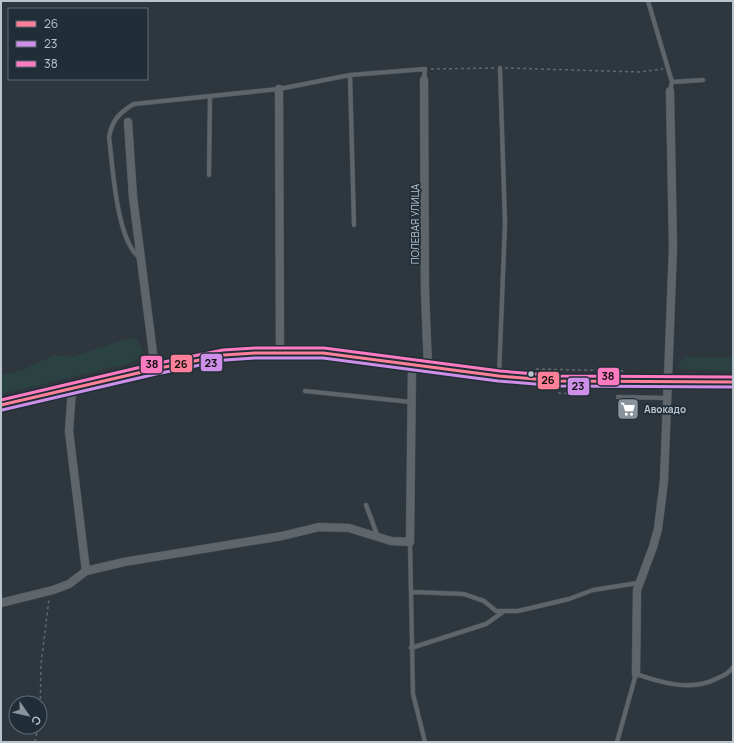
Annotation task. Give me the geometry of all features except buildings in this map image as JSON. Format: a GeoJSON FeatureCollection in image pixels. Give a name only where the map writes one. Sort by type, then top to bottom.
{"type":"FeatureCollection","features":[{"type":"Feature","properties":{"kind":"street","name":"ПОЛЕВАЯ УЛИЦА"},"geometry":{"type":"LineString","coordinates":[[424,80],[425,285],[428,367]]}},
{"type":"Feature","properties":{"kind":"street"},"geometry":{"type":"LineString","coordinates":[[279,89],[280,352]]}},
{"type":"Feature","properties":{"kind":"street"},"geometry":{"type":"LineString","coordinates":[[636,674],[638,583],[653,547],[658,529],[664,481],[666,398],[674,248],[670,91]]}},
{"type":"Feature","properties":{"kind":"street"},"geometry":{"type":"LineString","coordinates":[[128,122],[134,197],[155,369]]}},
{"type":"Feature","properties":{"kind":"street"},"geometry":{"type":"LineString","coordinates":[[1,405],[155,369],[224,355],[280,352],[323,353],[499,376],[559,381],[667,383],[733,382]]}},
{"type":"Feature","properties":{"kind":"street"},"geometry":{"type":"LineString","coordinates":[[1,603],[53,590],[69,584],[86,571],[124,562],[282,536],[319,528],[349,528],[391,541],[410,542],[412,477],[412,364]]}},
{"type":"Feature","properties":{"kind":"street"},"geometry":{"type":"LineString","coordinates":[[72,389],[69,431],[86,571]]}},
{"type":"Feature","properties":{"kind":"lane"},"geometry":{"type":"LineString","coordinates":[[648,1],[672,82],[670,91]]}},
{"type":"Feature","properties":{"kind":"lane"},"geometry":{"type":"LineString","coordinates":[[499,376],[505,223],[500,68]]}},
{"type":"Feature","properties":{"kind":"lane"},"geometry":{"type":"LineString","coordinates":[[141,258],[131,249],[121,224],[109,137],[111,127],[124,110],[134,104],[279,89],[350,75],[425,69],[424,80]]}},
{"type":"Feature","properties":{"kind":"lane"},"geometry":{"type":"LineString","coordinates":[[350,75],[354,225]]}},
{"type":"Feature","properties":{"kind":"lane"},"geometry":{"type":"LineString","coordinates":[[672,82],[703,80]]}},
{"type":"Feature","properties":{"kind":"lane"},"geometry":{"type":"LineString","coordinates":[[209,175],[210,96]]}},
{"type":"Feature","properties":{"kind":"lane"},"geometry":{"type":"LineString","coordinates":[[306,391],[411,402]]}},
{"type":"Feature","properties":{"kind":"lane"},"geometry":{"type":"LineString","coordinates":[[618,397],[666,398]]}},
{"type":"Feature","properties":{"kind":"lane"},"geometry":{"type":"LineString","coordinates":[[366,505],[378,537]]}},
{"type":"Feature","properties":{"kind":"lane"},"geometry":{"type":"LineString","coordinates":[[410,542],[413,694],[425,742]]}},
{"type":"Feature","properties":{"kind":"lane"},"geometry":{"type":"LineString","coordinates":[[412,592],[464,594],[475,596],[496,610],[503,612],[518,611],[543,606],[569,599],[593,590],[638,583]]}},
{"type":"Feature","properties":{"kind":"lane"},"geometry":{"type":"LineString","coordinates":[[411,648],[486,624],[503,612]]}},
{"type":"Feature","properties":{"kind":"lane"},"geometry":{"type":"LineString","coordinates":[[617,742],[636,674],[673,685],[691,686],[713,681],[730,672],[733,667]]}},
{"type":"Feature","properties":{"kind":"path"},"geometry":{"type":"LineString","coordinates":[[425,69],[500,68],[640,72],[662,69],[669,70]]}},
{"type":"Feature","properties":{"kind":"path"},"geometry":{"type":"LineString","coordinates":[[558,393],[575,394]]}},
{"type":"Feature","properties":{"kind":"path"},"geometry":{"type":"LineString","coordinates":[[41,695],[42,648],[50,599],[53,590]]}},
{"type":"Feature","properties":{"kind":"green space"},"geometry":{"type":"Polygon","coordinates":[[[131,338],[137,340],[143,351],[137,359],[130,363],[1,394],[1,375],[20,371],[55,355],[72,357],[131,338]]]}},
{"type":"Feature","properties":{"kind":"green space"},"geometry":{"type":"Polygon","coordinates":[[[687,357],[733,358],[733,371],[682,369],[679,366],[680,361],[687,357]]]}},
{"type":"Feature","properties":{"kind":"transit line","name":"38"},"geometry":{"type":"LineString","coordinates":[[1,400],[154,364],[223,350],[255,348],[324,348],[500,371],[559,376],[733,377]]}},
{"type":"Feature","properties":{"kind":"transit line","name":"26"},"geometry":{"type":"LineString","coordinates":[[1,405],[155,369],[224,355],[255,353],[323,353],[499,376],[559,381],[733,382]]}},
{"type":"Feature","properties":{"kind":"transit line","name":"23"},"geometry":{"type":"LineString","coordinates":[[2,410],[156,374],[225,360],[255,358],[323,358],[498,381],[559,386],[733,387]]}},
{"type":"Feature","properties":{"kind":"place","name":"Авокадо"},"geometry":{"type":"Point","coordinates":[628,409]}}]}
